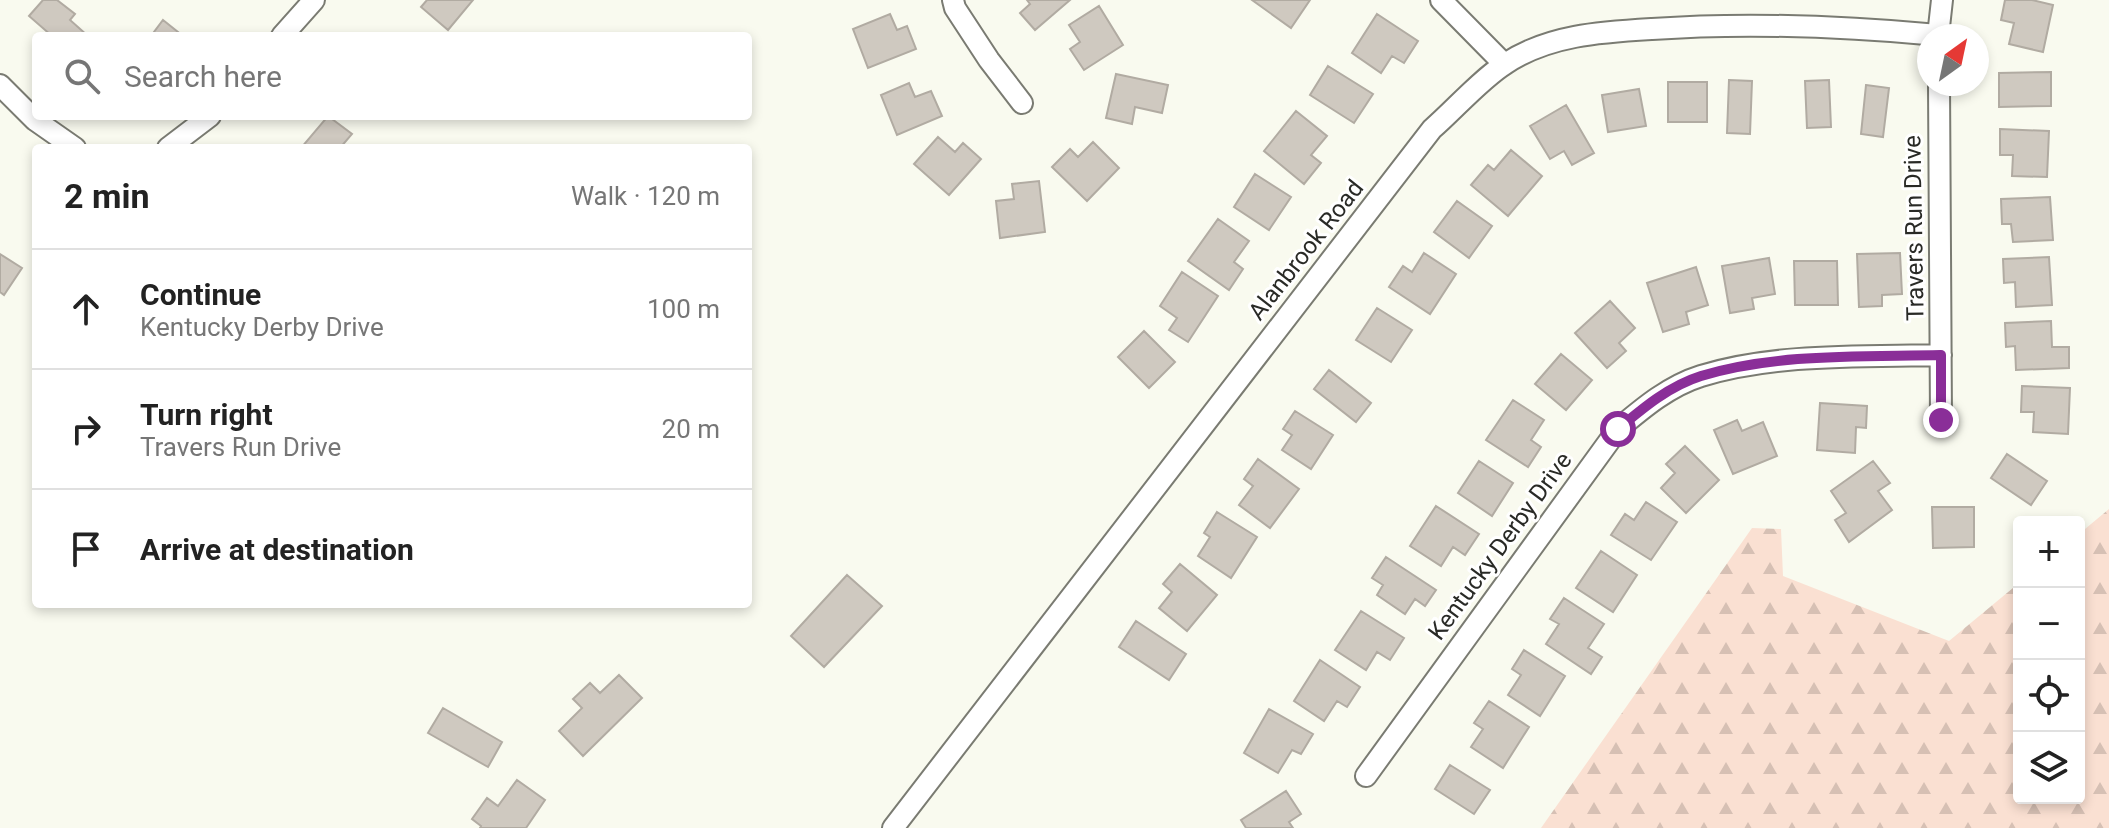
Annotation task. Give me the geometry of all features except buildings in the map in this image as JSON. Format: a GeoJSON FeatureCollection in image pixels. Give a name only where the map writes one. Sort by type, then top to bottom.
{"type":"FeatureCollection","features":[{"type":"Feature","properties":{"kind":"street"},"geometry":{"type":"LineString","coordinates":[[286,32],[314,0]]}},
{"type":"Feature","properties":{"kind":"street"},"geometry":{"type":"LineString","coordinates":[[953,0],[955,8],[989,60],[1022,103]]}},
{"type":"Feature","properties":{"kind":"street"},"geometry":{"type":"LineString","coordinates":[[1441,0],[1504,64]]}},
{"type":"Feature","properties":{"kind":"street"},"geometry":{"type":"LineString","coordinates":[[1939,24],[1942,0]]}},
{"type":"Feature","properties":{"kind":"street","name":"Alanbrook Road"},"geometry":{"type":"LineString","coordinates":[[893,828],[1432,129],[1504,64],[1547,44],[1590,33],[1706,25],[1830,25],[1917,33]]}},
{"type":"Feature","properties":{"kind":"street"},"geometry":{"type":"LineString","coordinates":[[0,85],[32,117]]}},
{"type":"Feature","properties":{"kind":"street","name":"Travers Run Drive"},"geometry":{"type":"LineString","coordinates":[[1939,96],[1941,420]]}},
{"type":"Feature","properties":{"kind":"street"},"geometry":{"type":"LineString","coordinates":[[35,120],[69,144]]}},
{"type":"Feature","properties":{"kind":"street"},"geometry":{"type":"LineString","coordinates":[[173,144],[205,120]]}},
{"type":"Feature","properties":{"kind":"street","name":"Kentucky Derby Drive"},"geometry":{"type":"LineString","coordinates":[[1366,776],[1618,429],[1657,397],[1699,376],[1744,367],[1815,359],[1941,355]]}},
{"type":"Feature","properties":{"kind":"green space"},"geometry":{"type":"Polygon","coordinates":[[[2109,509],[2109,828],[1541,828],[1752,528],[1781,529],[1783,576],[1949,641],[2013,588],[2013,804],[2085,804],[2085,529],[2109,509]]]}},
{"type":"Feature","properties":{"kind":"route"},"geometry":{"type":"LineString","coordinates":[[1618,429],[1657,397],[1699,376],[1815,359],[1941,355],[1941,420]]}}]}
